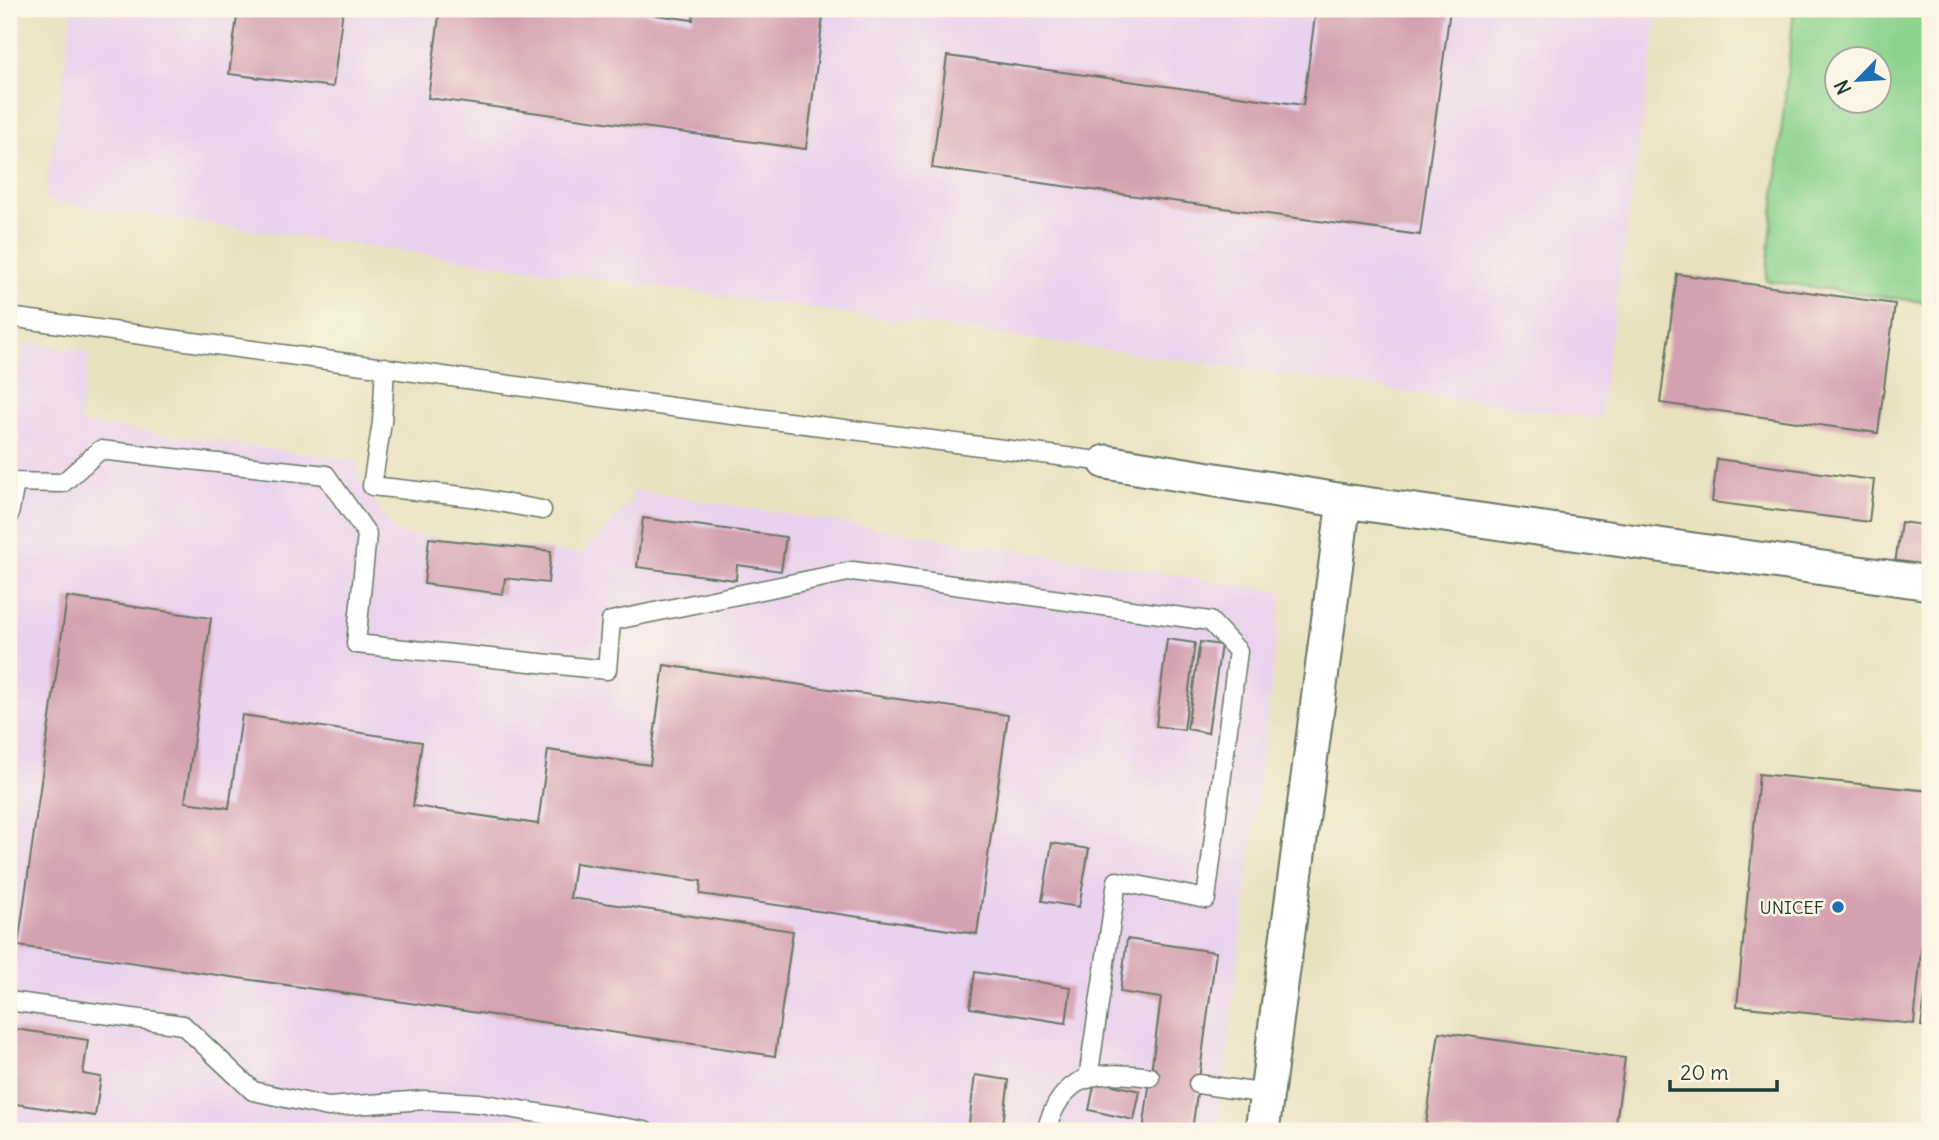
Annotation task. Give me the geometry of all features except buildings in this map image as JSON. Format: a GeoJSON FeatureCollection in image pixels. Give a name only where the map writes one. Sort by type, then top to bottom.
{"type":"FeatureCollection","features":[{"type":"Feature","properties":{"kind":"street"},"geometry":{"type":"LineString","coordinates":[[1106,462],[1344,501],[1930,583]]}},
{"type":"Feature","properties":{"kind":"street"},"geometry":{"type":"LineString","coordinates":[[1262,1131],[1344,501]]}},
{"type":"Feature","properties":{"kind":"lane"},"geometry":{"type":"LineString","coordinates":[[9,317],[1106,462]]}},
{"type":"Feature","properties":{"kind":"lane"},"geometry":{"type":"LineString","coordinates":[[385,368],[382,422],[372,485],[471,497],[542,510]]}},
{"type":"Feature","properties":{"kind":"lane"},"geometry":{"type":"LineString","coordinates":[[9,515],[12,482],[64,483],[100,450],[326,475],[367,534],[356,644],[607,670],[611,621],[853,571],[1210,621],[1238,651],[1206,899],[1117,881],[1088,1079]]}},
{"type":"Feature","properties":{"kind":"lane"},"geometry":{"type":"LineString","coordinates":[[9,1001],[183,1025],[253,1091],[328,1107],[424,1100],[479,1103],[645,1131]]}},
{"type":"Feature","properties":{"kind":"lane"},"geometry":{"type":"LineString","coordinates":[[1046,1131],[1051,1113],[1064,1091],[1076,1081],[1105,1075],[1150,1077]]}},
{"type":"Feature","properties":{"kind":"lane"},"geometry":{"type":"LineString","coordinates":[[1198,1084],[1267,1094]]}},
{"type":"Feature","properties":{"kind":"shaded area"},"geometry":{"type":"Polygon","coordinates":[[[73,9],[1659,9],[1599,419],[45,201],[73,9]]]}},
{"type":"Feature","properties":{"kind":"shaded area"},"geometry":{"type":"Polygon","coordinates":[[[25,343],[90,352],[79,423],[359,461],[358,477],[395,533],[581,554],[630,504],[632,490],[1282,592],[1218,1131],[9,1131],[9,411],[13,411],[25,343]]]}},
{"type":"Feature","properties":{"kind":"green space"},"geometry":{"type":"Polygon","coordinates":[[[1794,9],[1930,9],[1930,316],[1923,302],[1766,281],[1794,9]]]}},
{"type":"Feature","properties":{"kind":"place","name":"UNICEF"},"geometry":{"type":"Point","coordinates":[1838,907]}}]}
